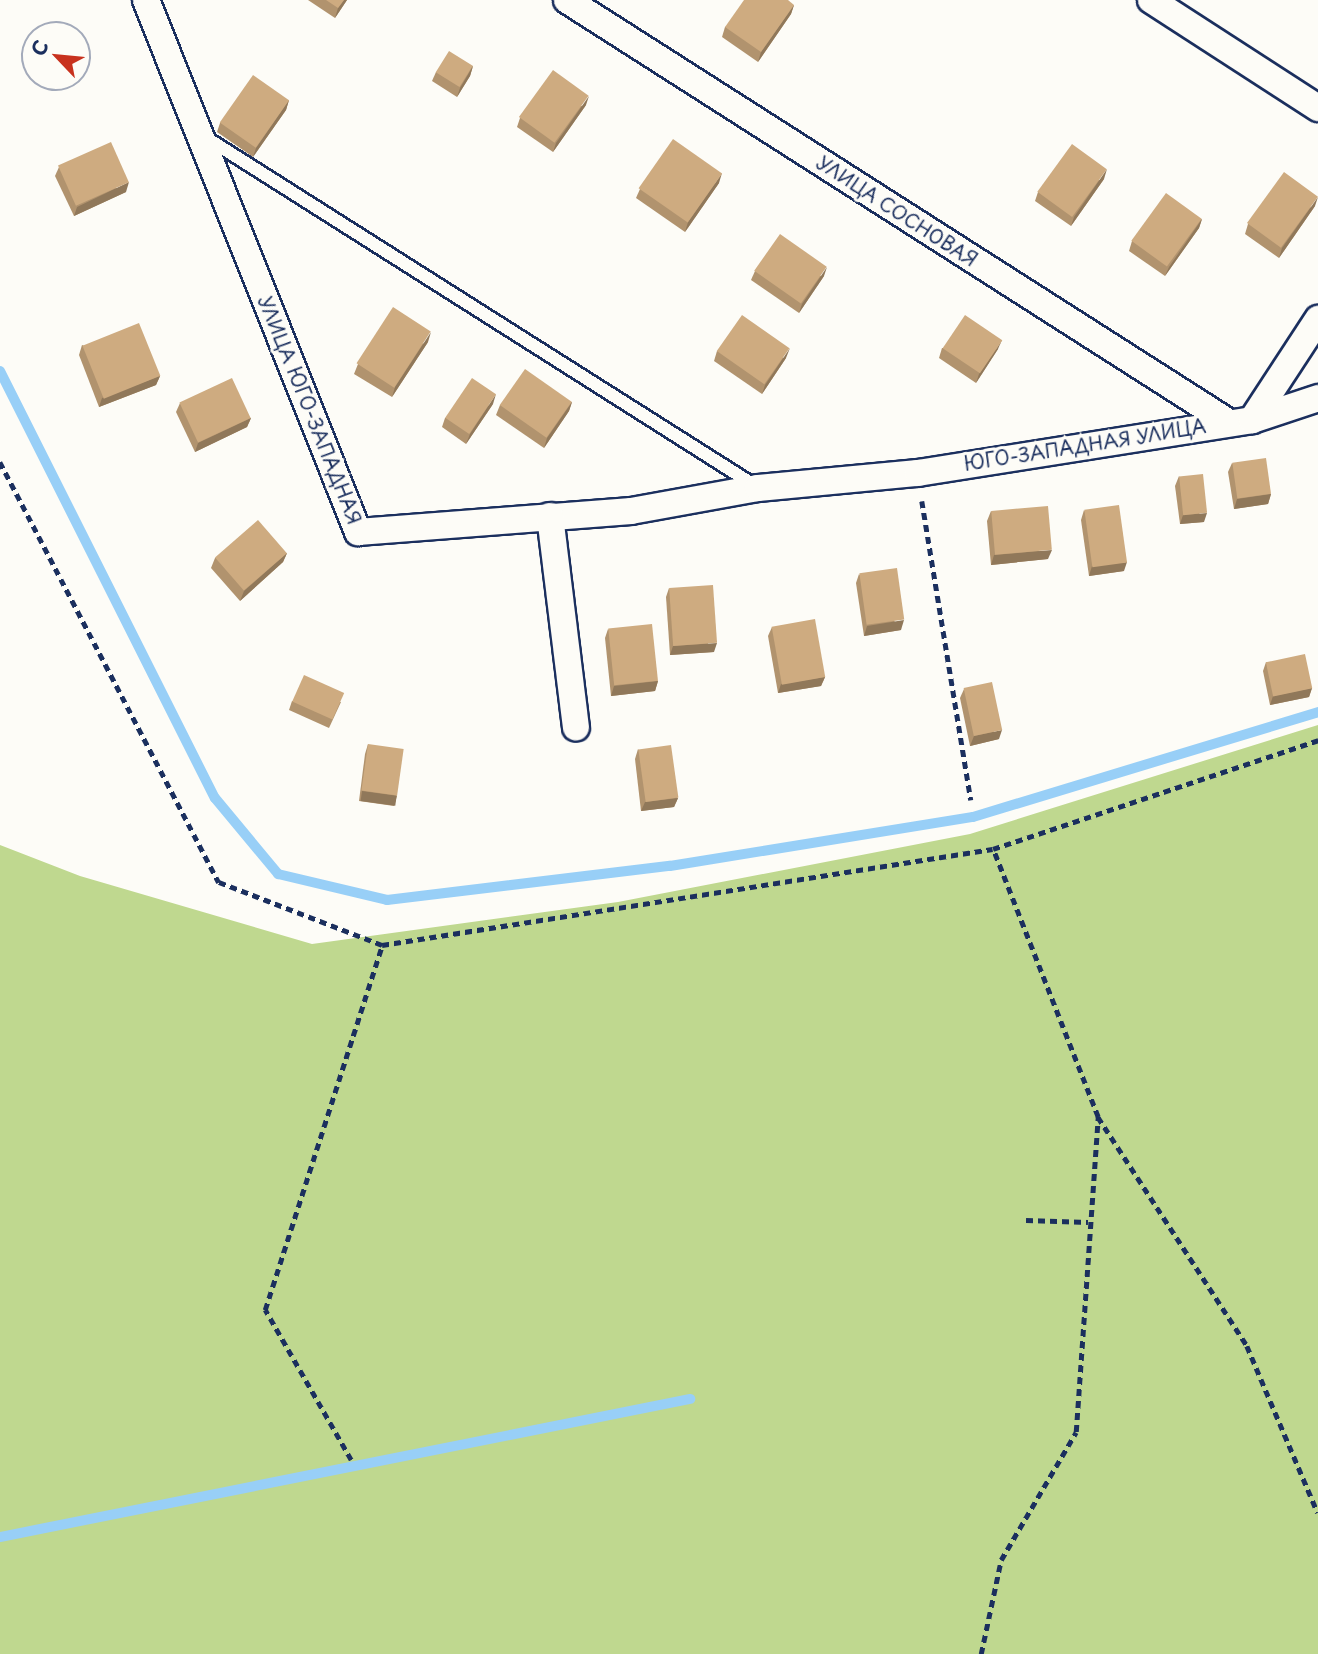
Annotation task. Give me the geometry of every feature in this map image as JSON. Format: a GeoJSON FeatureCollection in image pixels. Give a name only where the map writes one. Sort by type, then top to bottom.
{"type":"FeatureCollection","features":[{"type":"Feature","properties":{"kind":"street","name":"УЛИЦА ЮГО-ЗАПАДНАЯ"},"geometry":{"type":"LineString","coordinates":[[146,0],[358,532],[631,511],[758,488],[918,473]]}},
{"type":"Feature","properties":{"kind":"street","name":"УЛИЦА СОСНОВАЯ"},"geometry":{"type":"LineString","coordinates":[[567,0],[1240,421]]}},
{"type":"Feature","properties":{"kind":"street"},"geometry":{"type":"LineString","coordinates":[[1151,0],[1318,108]]}},
{"type":"Feature","properties":{"kind":"street"},"geometry":{"type":"LineString","coordinates":[[1240,421],[1318,319]]}},
{"type":"Feature","properties":{"kind":"street"},"geometry":{"type":"LineString","coordinates":[[1240,421],[1318,398]]}},
{"type":"Feature","properties":{"kind":"street","name":"ЮГО-ЗАПАДНАЯ УЛИЦА"},"geometry":{"type":"LineString","coordinates":[[918,473],[1240,421]]}},
{"type":"Feature","properties":{"kind":"street"},"geometry":{"type":"LineString","coordinates":[[550,516],[576,727]]}},
{"type":"Feature","properties":{"kind":"lane"},"geometry":{"type":"LineString","coordinates":[[199,133],[758,488]]}},
{"type":"Feature","properties":{"kind":"path"},"geometry":{"type":"LineString","coordinates":[[0,462],[219,882],[382,945],[993,849],[1318,740]]}},
{"type":"Feature","properties":{"kind":"path"},"geometry":{"type":"LineString","coordinates":[[918,473],[971,800]]}},
{"type":"Feature","properties":{"kind":"path"},"geometry":{"type":"LineString","coordinates":[[993,849],[1098,1117],[1247,1346],[1318,1513]]}},
{"type":"Feature","properties":{"kind":"path"},"geometry":{"type":"LineString","coordinates":[[351,1460],[265,1310],[382,945]]}},
{"type":"Feature","properties":{"kind":"path"},"geometry":{"type":"LineString","coordinates":[[981,1654],[1001,1560],[1076,1432],[1088,1222],[1098,1117]]}},
{"type":"Feature","properties":{"kind":"path"},"geometry":{"type":"LineString","coordinates":[[1026,1220],[1088,1222]]}},
{"type":"Feature","properties":{"kind":"green space"},"geometry":{"type":"Polygon","coordinates":[[[1318,725],[1318,1654],[0,1654],[0,845],[80,876],[312,944],[618,902],[970,834],[1318,725]]]}},
{"type":"Feature","properties":{"kind":"building"},"geometry":{"type":"Polygon","coordinates":[[[326,0],[344,0],[338,8],[326,0]]]}},
{"type":"Feature","properties":{"kind":"building"},"geometry":{"type":"Polygon","coordinates":[[[744,0],[788,0],[794,5],[761,52],[725,27],[744,0]]]}},
{"type":"Feature","properties":{"kind":"building"},"geometry":{"type":"Polygon","coordinates":[[[449,51],[473,66],[459,87],[436,72],[449,51]]]}},
{"type":"Feature","properties":{"kind":"building"},"geometry":{"type":"Polygon","coordinates":[[[553,70],[589,96],[555,143],[519,117],[553,70]]]}},
{"type":"Feature","properties":{"kind":"building"},"geometry":{"type":"Polygon","coordinates":[[[253,75],[289,100],[256,148],[220,123],[253,75]]]}},
{"type":"Feature","properties":{"kind":"building"},"geometry":{"type":"Polygon","coordinates":[[[673,139],[722,173],[688,223],[639,188],[673,139]]]}},
{"type":"Feature","properties":{"kind":"building"},"geometry":{"type":"Polygon","coordinates":[[[111,142],[129,182],[76,206],[58,166],[111,142]]]}},
{"type":"Feature","properties":{"kind":"building"},"geometry":{"type":"Polygon","coordinates":[[[1072,144],[1107,169],[1072,217],[1037,192],[1072,144]]]}},
{"type":"Feature","properties":{"kind":"building"},"geometry":{"type":"Polygon","coordinates":[[[1284,172],[1318,197],[1281,248],[1247,223],[1284,172]]]}},
{"type":"Feature","properties":{"kind":"building"},"geometry":{"type":"Polygon","coordinates":[[[1166,193],[1202,219],[1167,267],[1131,241],[1166,193]]]}},
{"type":"Feature","properties":{"kind":"building"},"geometry":{"type":"Polygon","coordinates":[[[780,234],[827,267],[801,304],[754,271],[780,234]]]}},
{"type":"Feature","properties":{"kind":"building"},"geometry":{"type":"Polygon","coordinates":[[[393,307],[431,332],[394,388],[357,363],[393,307]]]}},
{"type":"Feature","properties":{"kind":"building"},"geometry":{"type":"Polygon","coordinates":[[[742,315],[790,348],[764,384],[717,351],[742,315]]]}},
{"type":"Feature","properties":{"kind":"building"},"geometry":{"type":"Polygon","coordinates":[[[965,315],[1002,340],[980,373],[943,348],[965,315]]]}},
{"type":"Feature","properties":{"kind":"building"},"geometry":{"type":"Polygon","coordinates":[[[139,323],[160,376],[104,399],[82,346],[139,323]]]}},
{"type":"Feature","properties":{"kind":"building"},"geometry":{"type":"Polygon","coordinates":[[[525,369],[572,402],[546,438],[500,405],[525,369]]]}},
{"type":"Feature","properties":{"kind":"building"},"geometry":{"type":"Polygon","coordinates":[[[232,378],[251,418],[198,442],[179,403],[232,378]]]}},
{"type":"Feature","properties":{"kind":"building"},"geometry":{"type":"Polygon","coordinates":[[[472,378],[496,394],[469,434],[445,418],[472,378]]]}},
{"type":"Feature","properties":{"kind":"building"},"geometry":{"type":"Polygon","coordinates":[[[1266,458],[1271,494],[1237,498],[1232,463],[1266,458]]]}},
{"type":"Feature","properties":{"kind":"building"},"geometry":{"type":"Polygon","coordinates":[[[1203,474],[1207,513],[1183,515],[1179,477],[1203,474]]]}},
{"type":"Feature","properties":{"kind":"building"},"geometry":{"type":"Polygon","coordinates":[[[1119,505],[1127,562],[1092,567],[1084,510],[1119,505]]]}},
{"type":"Feature","properties":{"kind":"building"},"geometry":{"type":"Polygon","coordinates":[[[1048,506],[1052,550],[995,555],[991,511],[1048,506]]]}},
{"type":"Feature","properties":{"kind":"building"},"geometry":{"type":"Polygon","coordinates":[[[258,520],[287,553],[244,591],[215,557],[258,520]]]}},
{"type":"Feature","properties":{"kind":"building"},"geometry":{"type":"Polygon","coordinates":[[[897,568],[904,619],[867,625],[859,573],[897,568]]]}},
{"type":"Feature","properties":{"kind":"building"},"geometry":{"type":"Polygon","coordinates":[[[713,585],[717,643],[673,646],[669,588],[713,585]]]}},
{"type":"Feature","properties":{"kind":"building"},"geometry":{"type":"Polygon","coordinates":[[[815,619],[825,677],[782,685],[772,627],[815,619]]]}},
{"type":"Feature","properties":{"kind":"building"},"geometry":{"type":"Polygon","coordinates":[[[652,624],[658,681],[614,685],[608,629],[652,624]]]}},
{"type":"Feature","properties":{"kind":"building"},"geometry":{"type":"Polygon","coordinates":[[[1305,654],[1312,688],[1273,697],[1266,662],[1305,654]]]}},
{"type":"Feature","properties":{"kind":"building"},"geometry":{"type":"Polygon","coordinates":[[[304,675],[344,693],[332,719],[292,701],[304,675]]]}},
{"type":"Feature","properties":{"kind":"building"},"geometry":{"type":"Polygon","coordinates":[[[992,682],[1002,730],[974,736],[964,688],[992,682]]]}},
{"type":"Feature","properties":{"kind":"building"},"geometry":{"type":"Polygon","coordinates":[[[368,744],[404,749],[397,796],[361,791],[368,744]]]}},
{"type":"Feature","properties":{"kind":"building"},"geometry":{"type":"Polygon","coordinates":[[[671,745],[678,797],[646,802],[638,750],[671,745]]]}},
{"type":"Feature","properties":{"kind":"waterway"},"geometry":{"type":"LineString","coordinates":[[0,371],[215,798],[278,874],[387,900],[670,866],[973,817],[1318,712]]}},
{"type":"Feature","properties":{"kind":"waterway"},"geometry":{"type":"LineString","coordinates":[[0,1537],[690,1399]]}}]}
